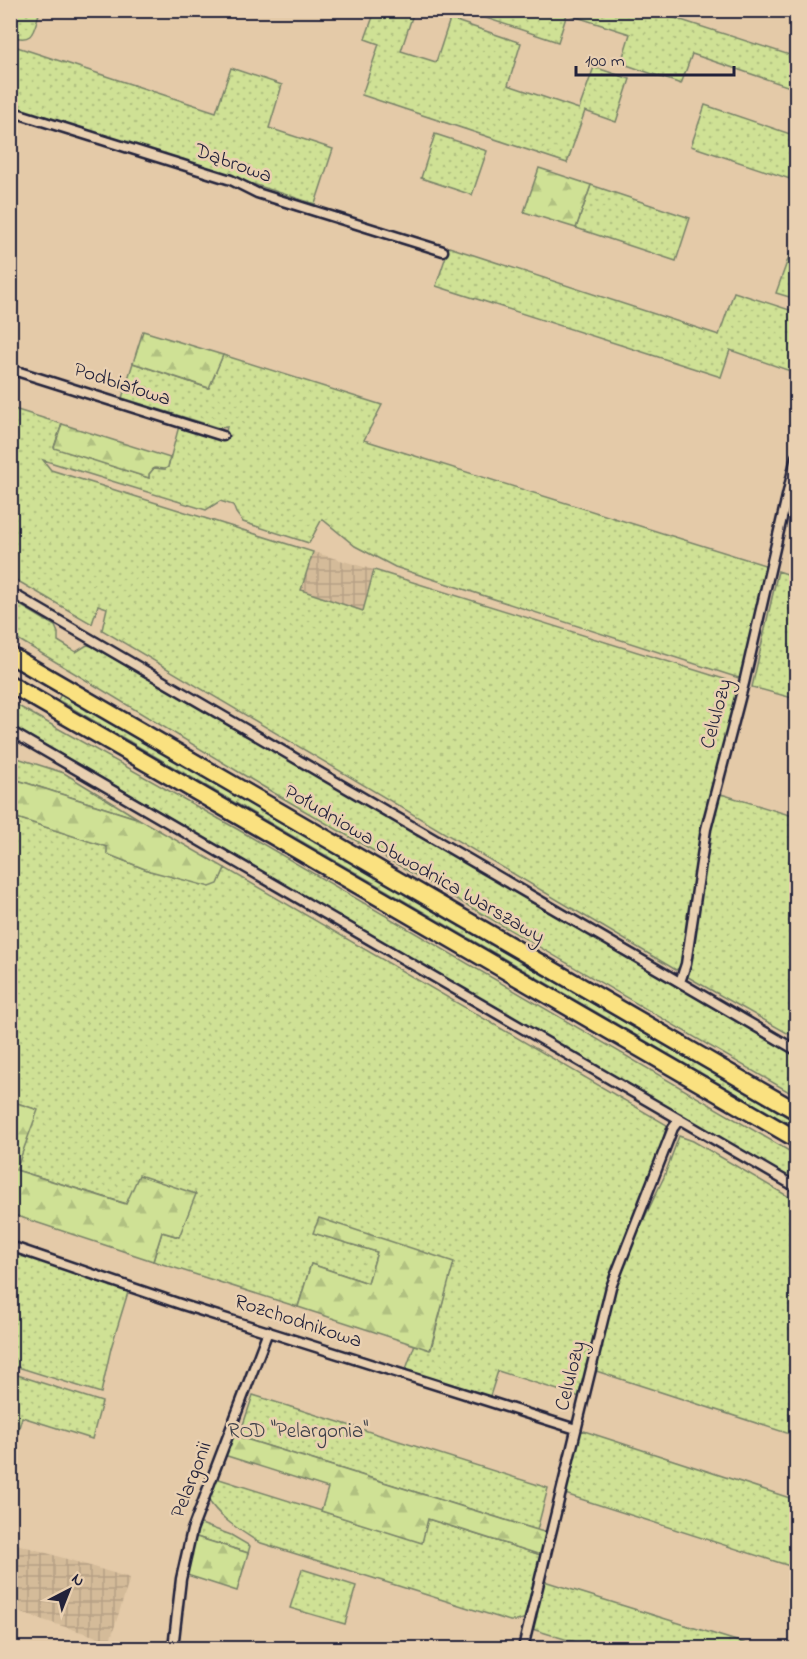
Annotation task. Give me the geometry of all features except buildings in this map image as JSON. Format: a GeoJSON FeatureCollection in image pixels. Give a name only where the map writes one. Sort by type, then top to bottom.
{"type":"FeatureCollection","features":[{"type":"Feature","properties":{"kind":"highway","name":"Południowa Obwodnica Warszawy"},"geometry":{"type":"LineString","coordinates":[[10,655],[796,1111]]}},
{"type":"Feature","properties":{"kind":"highway"},"geometry":{"type":"LineString","coordinates":[[10,684],[796,1139]]}},
{"type":"Feature","properties":{"kind":"street","name":"Dąbrowa"},"geometry":{"type":"LineString","coordinates":[[10,111],[231,180],[257,193],[443,251]]}},
{"type":"Feature","properties":{"kind":"street","name":"Podbiałowa"},"geometry":{"type":"LineString","coordinates":[[10,369],[223,436]]}},
{"type":"Feature","properties":{"kind":"street","name":"Celulozy"},"geometry":{"type":"LineString","coordinates":[[680,982],[686,964],[706,829],[744,683],[796,457]]}},
{"type":"Feature","properties":{"kind":"street"},"geometry":{"type":"LineString","coordinates":[[10,592],[796,1050]]}},
{"type":"Feature","properties":{"kind":"street"},"geometry":{"type":"LineString","coordinates":[[10,731],[796,1187]]}},
{"type":"Feature","properties":{"kind":"street","name":"Celulozy"},"geometry":{"type":"LineString","coordinates":[[523,1648],[611,1287],[673,1128],[679,1120]]}},
{"type":"Feature","properties":{"kind":"street","name":"Rozchodnikowa"},"geometry":{"type":"LineString","coordinates":[[10,1246],[183,1305],[576,1429]]}},
{"type":"Feature","properties":{"kind":"street","name":"Pelargonii"},"geometry":{"type":"LineString","coordinates":[[173,1648],[181,1579],[192,1530],[268,1331]]}},
{"type":"Feature","properties":{"kind":"shaded area"},"geometry":{"type":"Polygon","coordinates":[[[313,552],[374,570],[363,611],[301,590],[313,552]]]}},
{"type":"Feature","properties":{"kind":"shaded area"},"geometry":{"type":"Polygon","coordinates":[[[10,1542],[130,1578],[110,1641],[11,1610],[10,1542]]]}},
{"type":"Feature","properties":{"kind":"green space"},"geometry":{"type":"Polygon","coordinates":[[[11,10],[40,11],[29,37],[11,36],[11,10]]]}},
{"type":"Feature","properties":{"kind":"green space"},"geometry":{"type":"Polygon","coordinates":[[[375,11],[414,11],[401,51],[436,62],[450,19],[521,43],[508,85],[579,109],[594,67],[630,79],[616,122],[585,111],[567,163],[362,95],[379,44],[365,39],[375,11]]]}},
{"type":"Feature","properties":{"kind":"green space"},"geometry":{"type":"Polygon","coordinates":[[[465,11],[653,11],[796,57],[796,89],[692,54],[681,84],[621,63],[630,34],[567,14],[558,42],[465,11]]]}},
{"type":"Feature","properties":{"kind":"green space"},"geometry":{"type":"Polygon","coordinates":[[[11,45],[216,112],[231,68],[282,85],[269,128],[333,149],[315,204],[11,106],[11,45]]]}},
{"type":"Feature","properties":{"kind":"green space"},"geometry":{"type":"Polygon","coordinates":[[[705,105],[796,136],[796,181],[691,146],[705,105]]]}},
{"type":"Feature","properties":{"kind":"green space"},"geometry":{"type":"Polygon","coordinates":[[[435,134],[487,151],[472,195],[421,178],[435,134]]]}},
{"type":"Feature","properties":{"kind":"green space"},"geometry":{"type":"Polygon","coordinates":[[[539,168],[591,185],[576,228],[524,212],[539,168]]]}},
{"type":"Feature","properties":{"kind":"green space"},"geometry":{"type":"Polygon","coordinates":[[[591,185],[690,218],[676,261],[576,228],[591,185]]]}},
{"type":"Feature","properties":{"kind":"green space"},"geometry":{"type":"Polygon","coordinates":[[[449,247],[719,335],[734,292],[796,312],[796,373],[730,350],[721,377],[436,286],[449,247]]]}},
{"type":"Feature","properties":{"kind":"green space"},"geometry":{"type":"Polygon","coordinates":[[[791,251],[796,253],[796,299],[776,293],[791,251]]]}},
{"type":"Feature","properties":{"kind":"green space"},"geometry":{"type":"Polygon","coordinates":[[[143,331],[223,355],[209,388],[133,363],[143,331]]]}},
{"type":"Feature","properties":{"kind":"green space"},"geometry":{"type":"Polygon","coordinates":[[[223,355],[382,405],[364,440],[768,566],[742,679],[395,567],[355,546],[322,519],[309,543],[243,522],[233,505],[220,501],[206,510],[43,460],[51,470],[313,552],[301,590],[363,611],[374,570],[740,684],[703,823],[682,965],[676,970],[102,630],[107,608],[98,605],[92,624],[11,577],[11,408],[62,424],[54,447],[149,478],[154,468],[168,467],[179,426],[224,439],[227,427],[219,428],[122,398],[133,363],[208,388],[223,355]]]}},
{"type":"Feature","properties":{"kind":"green space"},"geometry":{"type":"Polygon","coordinates":[[[62,424],[170,458],[168,467],[154,468],[149,478],[54,448],[62,424]]]}},
{"type":"Feature","properties":{"kind":"green space"},"geometry":{"type":"Polygon","coordinates":[[[778,571],[796,577],[796,699],[752,687],[778,571]]]}},
{"type":"Feature","properties":{"kind":"green space"},"geometry":{"type":"Polygon","coordinates":[[[10,599],[55,626],[58,641],[76,652],[87,645],[92,646],[796,1054],[796,1096],[262,786],[11,635],[10,599]]]}},
{"type":"Feature","properties":{"kind":"green space"},"geometry":{"type":"Polygon","coordinates":[[[61,694],[796,1122],[796,1128],[58,700],[61,694]]]}},
{"type":"Feature","properties":{"kind":"green space"},"geometry":{"type":"Polygon","coordinates":[[[11,702],[237,829],[796,1155],[796,1182],[11,725],[11,702]]]}},
{"type":"Feature","properties":{"kind":"green space"},"geometry":{"type":"Polygon","coordinates":[[[11,756],[64,773],[139,819],[11,778],[11,756]]]}},
{"type":"Feature","properties":{"kind":"green space"},"geometry":{"type":"Polygon","coordinates":[[[11,778],[139,819],[225,868],[218,884],[210,887],[150,871],[107,854],[107,847],[11,816],[11,778]]]}},
{"type":"Feature","properties":{"kind":"green space"},"geometry":{"type":"Polygon","coordinates":[[[721,794],[796,817],[796,1038],[688,977],[713,813],[721,794]]]}},
{"type":"Feature","properties":{"kind":"green space"},"geometry":{"type":"Polygon","coordinates":[[[11,816],[108,847],[107,854],[150,871],[218,883],[225,868],[667,1125],[654,1167],[606,1289],[580,1397],[498,1371],[489,1399],[405,1372],[415,1344],[431,1349],[453,1262],[314,1233],[377,1252],[368,1283],[311,1264],[298,1307],[153,1261],[162,1232],[179,1237],[127,1204],[16,1170],[37,1110],[11,1101],[11,816]]]}},
{"type":"Feature","properties":{"kind":"green space"},"geometry":{"type":"Polygon","coordinates":[[[11,1101],[38,1110],[16,1170],[126,1204],[139,1175],[196,1194],[179,1237],[162,1232],[153,1261],[11,1214],[11,1101]]]}},
{"type":"Feature","properties":{"kind":"green space"},"geometry":{"type":"Polygon","coordinates":[[[679,1136],[693,1141],[796,1201],[796,1436],[593,1370],[612,1293],[623,1263],[664,1177],[679,1136]]]}},
{"type":"Feature","properties":{"kind":"green space"},"geometry":{"type":"Polygon","coordinates":[[[319,1218],[454,1262],[430,1350],[298,1307],[311,1264],[368,1283],[377,1252],[313,1233],[319,1218]]]}},
{"type":"Feature","properties":{"kind":"green space"},"geometry":{"type":"Polygon","coordinates":[[[11,1249],[129,1289],[111,1348],[101,1393],[11,1365],[11,1249]]]}},
{"type":"Feature","properties":{"kind":"green space"},"geometry":{"type":"Polygon","coordinates":[[[11,1373],[102,1402],[92,1439],[22,1417],[11,1456],[11,1373]]]}},
{"type":"Feature","properties":{"kind":"green space","name":"ROD \"Pelargonia\""},"geometry":{"type":"Polygon","coordinates":[[[253,1395],[548,1488],[537,1530],[239,1437],[253,1395]]]}},
{"type":"Feature","properties":{"kind":"green space"},"geometry":{"type":"Polygon","coordinates":[[[581,1430],[796,1500],[796,1568],[565,1494],[581,1430]]]}},
{"type":"Feature","properties":{"kind":"green space"},"geometry":{"type":"Polygon","coordinates":[[[233,1435],[547,1533],[541,1555],[428,1519],[422,1543],[321,1511],[328,1488],[224,1455],[233,1435]]]}},
{"type":"Feature","properties":{"kind":"green space"},"geometry":{"type":"Polygon","coordinates":[[[216,1478],[421,1542],[428,1519],[541,1555],[526,1618],[510,1621],[258,1542],[224,1518],[208,1499],[216,1478]]]}},
{"type":"Feature","properties":{"kind":"green space"},"geometry":{"type":"Polygon","coordinates":[[[201,1524],[231,1535],[250,1546],[248,1553],[193,1536],[198,1525],[201,1524]]]}},
{"type":"Feature","properties":{"kind":"green space"},"geometry":{"type":"Polygon","coordinates":[[[193,1536],[248,1553],[237,1591],[184,1574],[193,1536]]]}},
{"type":"Feature","properties":{"kind":"green space"},"geometry":{"type":"Polygon","coordinates":[[[302,1569],[356,1586],[345,1624],[290,1608],[302,1569]]]}},
{"type":"Feature","properties":{"kind":"green space"},"geometry":{"type":"Polygon","coordinates":[[[544,1581],[759,1648],[594,1648],[532,1629],[544,1581]]]}}]}
